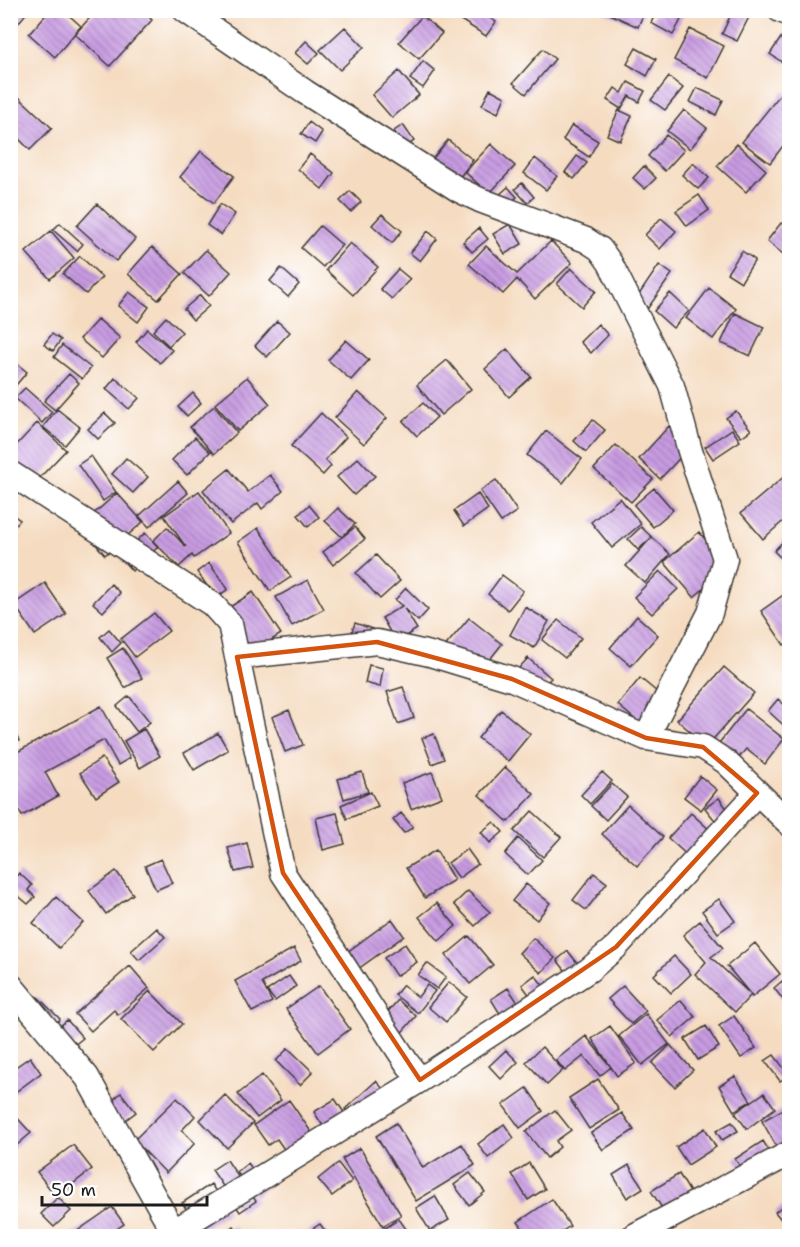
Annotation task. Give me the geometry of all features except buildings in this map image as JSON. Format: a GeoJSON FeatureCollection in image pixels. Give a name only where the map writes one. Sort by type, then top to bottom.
{"type":"FeatureCollection","features":[{"type":"Feature","properties":{"kind":"street"},"geometry":{"type":"LineString","coordinates":[[780,10],[789,14]]}},
{"type":"Feature","properties":{"kind":"street"},"geometry":{"type":"LineString","coordinates":[[194,13],[459,190],[586,240],[600,249],[610,263],[672,386],[690,451],[725,559],[710,614],[646,738]]}},
{"type":"Feature","properties":{"kind":"street"},"geometry":{"type":"LineString","coordinates":[[10,473],[212,604],[230,624],[283,873],[406,1063],[420,1080]]}},
{"type":"Feature","properties":{"kind":"street"},"geometry":{"type":"LineString","coordinates":[[237,657],[377,642],[430,654],[512,679],[646,738],[703,747],[726,762],[789,824]]}},
{"type":"Feature","properties":{"kind":"street"},"geometry":{"type":"LineString","coordinates":[[10,985],[87,1077],[175,1234],[420,1080],[589,970],[616,947],[757,793]]}},
{"type":"Feature","properties":{"kind":"street"},"geometry":{"type":"LineString","coordinates":[[633,1236],[789,1153]]}},
{"type":"Feature","properties":{"kind":"highlighted area"},"geometry":{"type":"Polygon","coordinates":[[[377,642],[512,679],[646,738],[703,747],[757,793],[616,947],[420,1080],[283,873],[237,657],[377,642]]]}}]}
